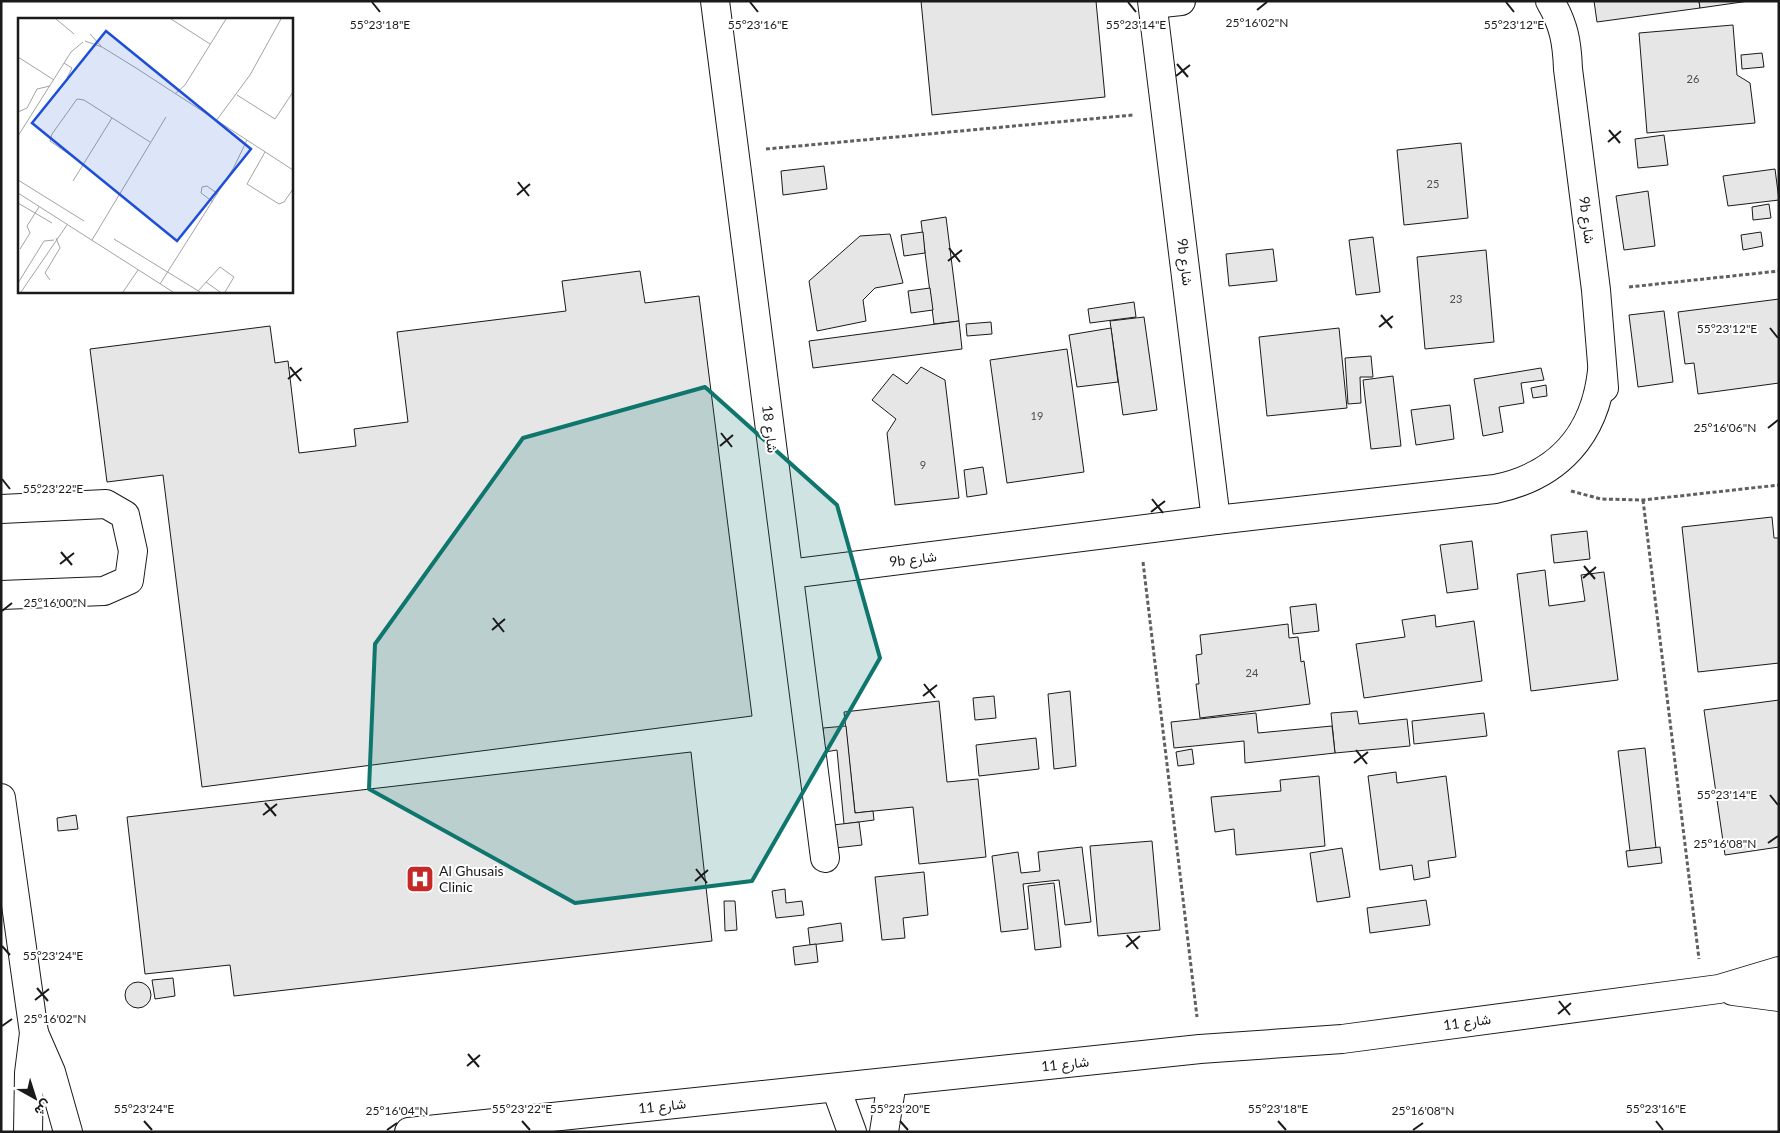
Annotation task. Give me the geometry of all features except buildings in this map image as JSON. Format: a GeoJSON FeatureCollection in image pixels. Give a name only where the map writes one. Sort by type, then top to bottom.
{"type":"FeatureCollection","features":[{"type":"Feature","properties":{"kind":"street","name":"شارع 18"},"geometry":{"type":"LineString","coordinates":[[715,1],[825,858]]}},
{"type":"Feature","properties":{"kind":"street","name":"9b شارع"},"geometry":{"type":"LineString","coordinates":[[1180,1],[1152,3],[1216,520]]}},
{"type":"Feature","properties":{"kind":"street","name":"9b شارع"},"geometry":{"type":"LineString","coordinates":[[1530,1],[1551,25],[1562,46],[1568,69]]}},
{"type":"Feature","properties":{"kind":"street","name":"9b شارع"},"geometry":{"type":"LineString","coordinates":[[789,574],[1216,520],[1495,489],[1521,488],[1547,484],[1564,476],[1578,466],[1590,451],[1600,431],[1604,411],[1604,390],[1596,290],[1566,40],[1560,19],[1550,1]]}},
{"type":"Feature","properties":{"kind":"street","name":"9b شارع"},"geometry":{"type":"LineString","coordinates":[[1495,489],[1531,478],[1563,456],[1587,426],[1600,390],[1602,371]]}},
{"type":"Feature","properties":{"kind":"street"},"geometry":{"type":"LineString","coordinates":[[1,509],[106,504],[125,515],[133,550],[129,580],[104,591],[1,595]]}},
{"type":"Feature","properties":{"kind":"street"},"geometry":{"type":"LineString","coordinates":[[1,798],[34,1033],[29,1073],[28,1132]]}},
{"type":"Feature","properties":{"kind":"street","name":"شارع 11"},"geometry":{"type":"LineString","coordinates":[[420,1131],[1200,1049],[1342,1039],[1711,990],[1779,971]]}},
{"type":"Feature","properties":{"kind":"street","name":"شارع 11"},"geometry":{"type":"LineString","coordinates":[[1711,990],[1779,997]]}},
{"type":"Feature","properties":{"kind":"street"},"geometry":{"type":"LineString","coordinates":[[34,1033],[51,1072],[68,1132]]}},
{"type":"Feature","properties":{"kind":"street"},"geometry":{"type":"LineString","coordinates":[[884,1132],[892,1082]]}},
{"type":"Feature","properties":{"kind":"street"},"geometry":{"type":"LineString","coordinates":[[836,1088],[852,1132]]}},
{"type":"Feature","properties":{"kind":"path"},"geometry":{"type":"LineString","coordinates":[[734,152],[1166,112]]}},
{"type":"Feature","properties":{"kind":"path"},"geometry":{"type":"LineString","coordinates":[[1596,290],[1779,271]]}},
{"type":"Feature","properties":{"kind":"path"},"geometry":{"type":"LineString","coordinates":[[1547,484],[1601,499],[1643,500],[1779,485]]}},
{"type":"Feature","properties":{"kind":"path"},"geometry":{"type":"LineString","coordinates":[[1643,500],[1711,990]]}},
{"type":"Feature","properties":{"kind":"path"},"geometry":{"type":"LineString","coordinates":[[1139,531],[1200,1049]]}},
{"type":"Feature","properties":{"kind":"highlighted area"},"geometry":{"type":"Polygon","coordinates":[[[705,387],[837,505],[880,658],[752,881],[575,903],[369,789],[375,644],[523,438],[705,387]]]}},
{"type":"Feature","properties":{"kind":"place","name":"Al Ghusais Clinic"},"geometry":{"type":"Point","coordinates":[420,879]}}]}
